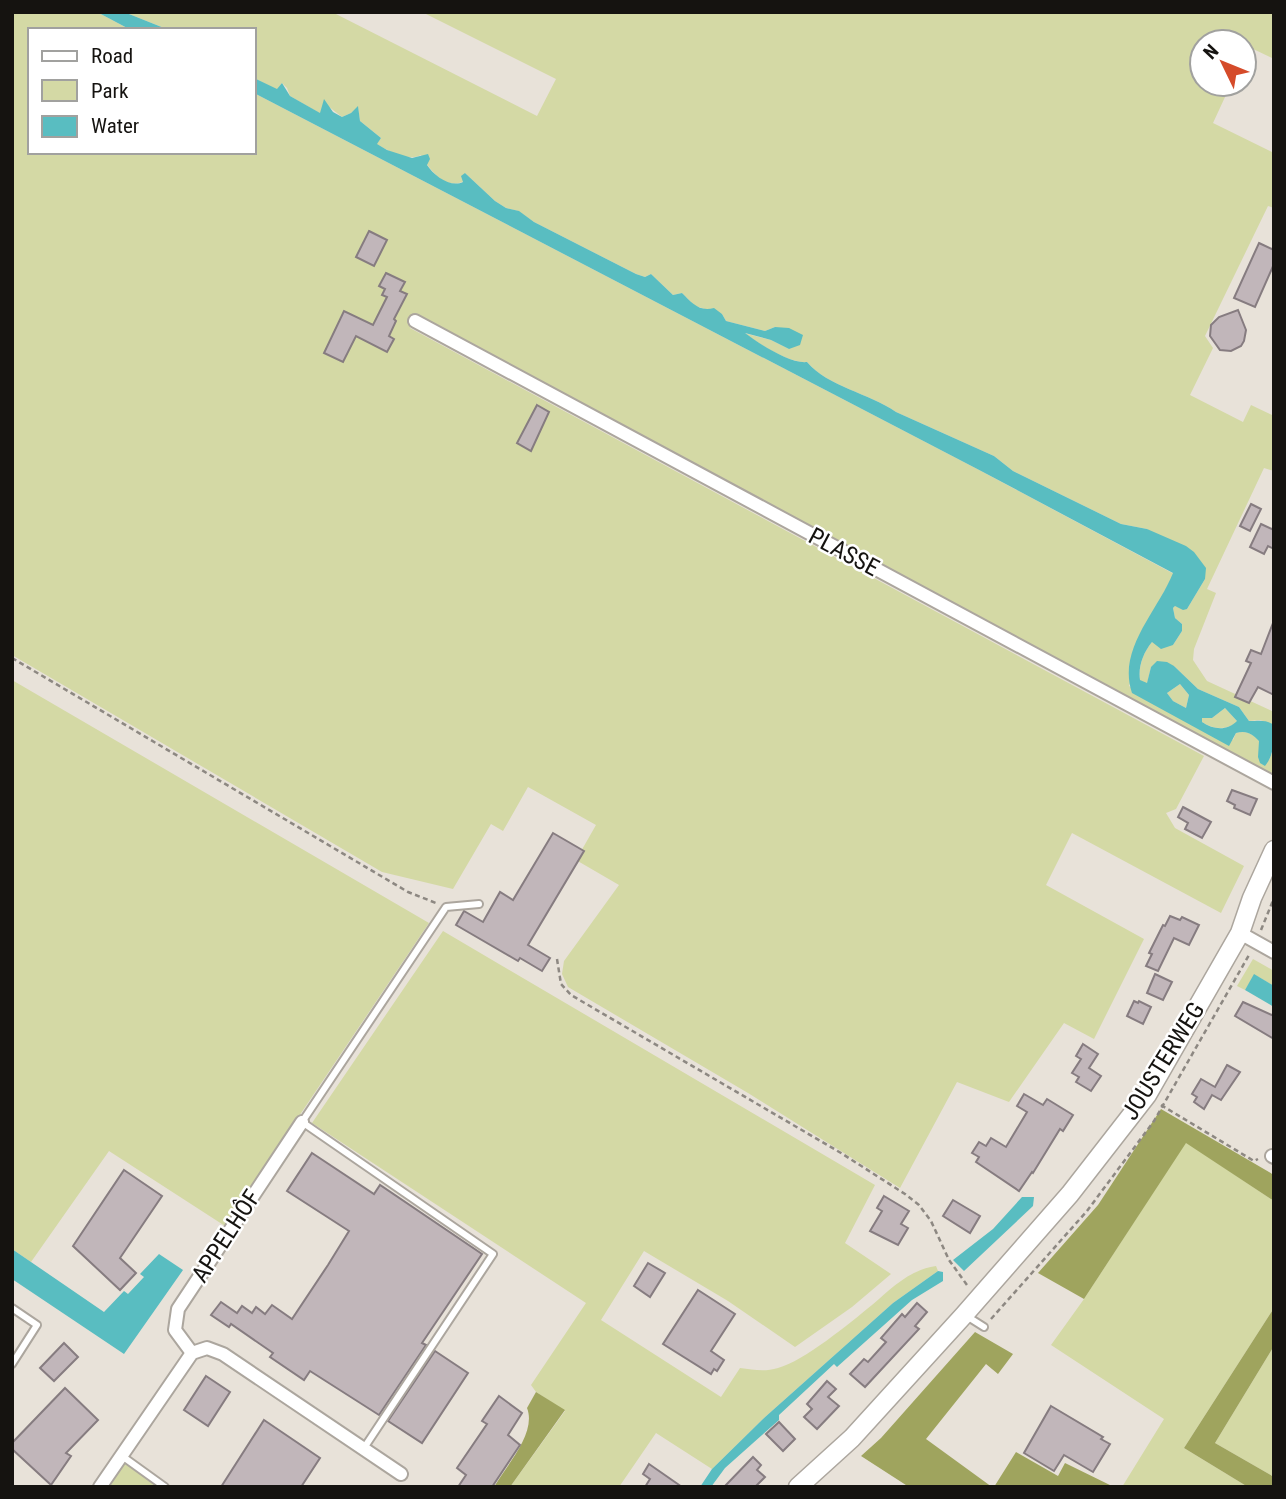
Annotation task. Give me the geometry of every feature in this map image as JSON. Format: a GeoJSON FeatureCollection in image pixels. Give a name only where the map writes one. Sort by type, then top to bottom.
{"type":"FeatureCollection","features":[{"type":"Feature","properties":{"kind":"street","name":"PLASSE"},"geometry":{"type":"LineString","coordinates":[[415,321],[1274,783]]}},
{"type":"Feature","properties":{"kind":"street","name":"JOUSTERWEG"},"geometry":{"type":"LineString","coordinates":[[797,1487],[852,1438],[964,1315],[1070,1194],[1147,1095],[1240,933],[1244,915],[1274,850]]}},
{"type":"Feature","properties":{"kind":"street"},"geometry":{"type":"LineString","coordinates":[[1240,933],[1274,951]]}},
{"type":"Feature","properties":{"kind":"street","name":"APPELHÔF"},"geometry":{"type":"LineString","coordinates":[[192,1353],[175,1330],[178,1309],[302,1122]]}},
{"type":"Feature","properties":{"kind":"street"},"geometry":{"type":"LineString","coordinates":[[100,1487],[192,1353],[207,1348],[223,1354],[401,1474]]}},
{"type":"Feature","properties":{"kind":"lane"},"geometry":{"type":"LineString","coordinates":[[364,1448],[493,1254],[302,1122],[446,907],[479,904]]}},
{"type":"Feature","properties":{"kind":"lane"},"geometry":{"type":"LineString","coordinates":[[12,1308],[37,1325],[12,1364]]}},
{"type":"Feature","properties":{"kind":"lane"},"geometry":{"type":"LineString","coordinates":[[964,1315],[984,1327]]}},
{"type":"Feature","properties":{"kind":"lane"},"geometry":{"type":"LineString","coordinates":[[122,1456],[165,1487]]}},
{"type":"Feature","properties":{"kind":"path"},"geometry":{"type":"LineString","coordinates":[[12,658],[408,892],[446,907]]}},
{"type":"Feature","properties":{"kind":"path","name":"JOUSTERWEG"},"geometry":{"type":"LineString","coordinates":[[984,1327],[1087,1211],[1154,1121],[1257,942],[1274,898]]}},
{"type":"Feature","properties":{"kind":"path"},"geometry":{"type":"LineString","coordinates":[[557,959],[561,984],[571,995],[841,1153],[919,1205],[931,1221],[948,1260],[978,1298]]}},
{"type":"Feature","properties":{"kind":"path"},"geometry":{"type":"LineString","coordinates":[[1147,1095],[1254,1161],[1273,1156]]}},
{"type":"Feature","properties":{"kind":"green space"},"geometry":{"type":"Polygon","coordinates":[[[12,12],[97,12],[127,28],[28,28],[28,154],[256,154],[256,94],[1174,574],[1163,594],[1129,686],[1233,740],[1236,733],[1246,732],[1252,735],[1260,741],[1259,748],[1269,760],[1274,748],[1274,776],[416,316],[410,328],[1204,756],[1176,809],[1166,813],[1175,828],[1244,866],[1221,913],[1072,833],[1046,885],[1144,939],[1094,1039],[1064,1023],[1009,1102],[957,1082],[900,1188],[748,1093],[568,987],[562,974],[564,961],[619,885],[576,860],[596,825],[528,787],[503,831],[491,824],[453,889],[382,872],[12,655],[12,12]]]}},
{"type":"Feature","properties":{"kind":"green space"},"geometry":{"type":"Polygon","coordinates":[[[124,12],[332,12],[537,116],[556,79],[422,12],[1274,12],[1274,59],[1258,51],[1258,28],[1188,28],[1188,98],[1225,98],[1213,123],[1274,153],[1274,208],[1268,206],[1205,336],[1213,348],[1190,395],[1243,422],[1251,405],[1274,416],[1274,471],[1264,468],[1207,589],[1216,593],[1194,649],[1193,660],[1207,681],[1274,712],[1274,725],[1260,720],[1249,721],[1239,707],[1198,689],[1174,666],[1151,667],[1147,684],[1140,681],[1142,660],[1152,642],[1173,645],[1182,631],[1182,624],[1175,618],[1173,608],[1175,606],[1187,609],[1205,579],[1147,529],[1121,524],[1013,471],[994,456],[837,384],[807,362],[792,360],[774,352],[744,333],[771,340],[789,349],[775,327],[765,331],[726,321],[722,314],[695,306],[682,293],[673,295],[651,274],[645,277],[636,274],[534,222],[518,211],[506,208],[465,173],[464,181],[444,181],[433,172],[421,155],[404,156],[376,144],[381,138],[360,121],[358,107],[342,117],[328,106],[321,114],[290,96],[282,83],[277,90],[256,79],[256,28],[164,28],[124,12]]]}},
{"type":"Feature","properties":{"kind":"green space"},"geometry":{"type":"Polygon","coordinates":[[[12,680],[429,923],[225,1226],[109,1151],[31,1262],[12,1249],[12,680]]]}},
{"type":"Feature","properties":{"kind":"green space"},"geometry":{"type":"Polygon","coordinates":[[[1180,684],[1189,695],[1186,708],[1173,701],[1167,693],[1180,684]]]}},
{"type":"Feature","properties":{"kind":"green space"},"geometry":{"type":"Polygon","coordinates":[[[1225,708],[1238,722],[1220,728],[1202,722],[1202,718],[1212,718],[1225,708]]]}},
{"type":"Feature","properties":{"kind":"green space"},"geometry":{"type":"Polygon","coordinates":[[[443,931],[875,1185],[845,1243],[891,1274],[852,1307],[795,1347],[728,1301],[644,1251],[601,1320],[721,1397],[740,1368],[769,1370],[801,1358],[901,1281],[917,1271],[936,1266],[938,1271],[893,1303],[764,1418],[712,1469],[656,1433],[619,1487],[510,1487],[565,1411],[536,1392],[531,1385],[586,1303],[312,1123],[443,931]]]}},
{"type":"Feature","properties":{"kind":"green space"},"geometry":{"type":"Polygon","coordinates":[[[1253,959],[1274,971],[1274,986],[1255,975],[1245,990],[1237,986],[1253,959]]]}},
{"type":"Feature","properties":{"kind":"green space"},"geometry":{"type":"Polygon","coordinates":[[[1161,1109],[1274,1175],[1274,1201],[1186,1143],[1084,1299],[1038,1273],[1098,1205],[1161,1109]]]}},
{"type":"Feature","properties":{"kind":"green space"},"geometry":{"type":"Polygon","coordinates":[[[1186,1142],[1274,1201],[1274,1308],[1184,1448],[1248,1487],[1122,1487],[1164,1419],[1051,1345],[1186,1142]]]}},
{"type":"Feature","properties":{"kind":"green space"},"geometry":{"type":"Polygon","coordinates":[[[1274,1308],[1274,1346],[1215,1443],[1274,1477],[1274,1487],[1248,1487],[1184,1448],[1274,1308]]]}},
{"type":"Feature","properties":{"kind":"green space"},"geometry":{"type":"Polygon","coordinates":[[[975,1332],[1013,1354],[998,1374],[986,1364],[926,1439],[992,1487],[909,1487],[861,1456],[881,1438],[975,1332]]]}},
{"type":"Feature","properties":{"kind":"green space"},"geometry":{"type":"Polygon","coordinates":[[[1274,1346],[1274,1477],[1215,1443],[1274,1346]]]}},
{"type":"Feature","properties":{"kind":"green space"},"geometry":{"type":"Polygon","coordinates":[[[536,1392],[565,1410],[510,1487],[494,1487],[524,1438],[529,1418],[527,1408],[536,1392]]]}},
{"type":"Feature","properties":{"kind":"green space"},"geometry":{"type":"Polygon","coordinates":[[[1016,1452],[1058,1476],[1065,1463],[1114,1487],[994,1487],[1016,1452]]]}},
{"type":"Feature","properties":{"kind":"green space"},"geometry":{"type":"Polygon","coordinates":[[[130,1456],[171,1487],[109,1487],[130,1456]]]}},
{"type":"Feature","properties":{"kind":"water"},"geometry":{"type":"Polygon","coordinates":[[[97,12],[124,12],[164,28],[127,28],[97,12]]]}},
{"type":"Feature","properties":{"kind":"water"},"geometry":{"type":"Polygon","coordinates":[[[256,79],[277,89],[282,83],[290,96],[320,113],[324,99],[333,112],[342,117],[358,106],[360,121],[381,138],[377,144],[412,158],[428,154],[430,159],[427,165],[443,180],[463,182],[461,176],[465,173],[506,208],[519,211],[534,222],[636,274],[645,277],[651,274],[673,295],[682,293],[700,308],[714,308],[726,321],[765,331],[775,327],[789,328],[803,335],[800,345],[789,349],[771,340],[745,333],[792,360],[807,362],[837,384],[994,456],[1013,471],[1121,524],[1147,529],[1186,546],[1206,568],[1205,579],[1187,609],[1175,606],[1173,608],[1175,618],[1182,624],[1182,631],[1173,645],[1161,649],[1152,642],[1142,660],[1140,680],[1147,683],[1151,667],[1157,661],[1167,662],[1198,689],[1239,707],[1249,721],[1265,721],[1274,725],[1271,756],[1265,766],[1260,763],[1258,757],[1259,741],[1249,733],[1236,733],[1229,746],[1132,693],[1129,677],[1134,646],[1173,573],[256,94],[256,79]],[[1180,684],[1167,693],[1173,701],[1186,708],[1189,695],[1180,684]],[[1225,708],[1212,718],[1202,718],[1202,722],[1211,727],[1220,728],[1237,721],[1225,708]]]}},
{"type":"Feature","properties":{"kind":"water"},"geometry":{"type":"Polygon","coordinates":[[[1254,974],[1274,986],[1274,1007],[1245,990],[1254,974]]]}},
{"type":"Feature","properties":{"kind":"water"},"geometry":{"type":"Polygon","coordinates":[[[1022,1197],[1034,1197],[1033,1206],[964,1271],[953,1260],[993,1229],[1022,1197]]]}},
{"type":"Feature","properties":{"kind":"water"},"geometry":{"type":"Polygon","coordinates":[[[12,1249],[104,1312],[124,1291],[128,1294],[144,1277],[140,1274],[159,1254],[183,1270],[124,1354],[12,1279],[12,1249]]]}},
{"type":"Feature","properties":{"kind":"water"},"geometry":{"type":"Polygon","coordinates":[[[938,1271],[943,1272],[943,1281],[912,1300],[837,1367],[834,1364],[779,1415],[779,1420],[725,1468],[711,1487],[700,1487],[712,1469],[764,1418],[893,1303],[938,1271]]]}},
{"type":"Feature","properties":{"kind":"building"},"geometry":{"type":"Polygon","coordinates":[[[369,231],[387,240],[374,266],[356,257],[369,231]]]}},
{"type":"Feature","properties":{"kind":"building"},"geometry":{"type":"Polygon","coordinates":[[[1259,243],[1274,250],[1274,264],[1255,307],[1234,298],[1259,243]]]}},
{"type":"Feature","properties":{"kind":"building"},"geometry":{"type":"Polygon","coordinates":[[[386,273],[405,282],[400,291],[407,294],[394,319],[396,321],[389,336],[394,339],[387,352],[356,336],[343,362],[324,353],[344,311],[373,325],[387,297],[382,295],[385,289],[379,286],[386,273]]]}},
{"type":"Feature","properties":{"kind":"building"},"geometry":{"type":"Polygon","coordinates":[[[1238,310],[1246,330],[1244,341],[1241,346],[1231,351],[1220,350],[1210,336],[1211,325],[1219,317],[1238,310]]]}},
{"type":"Feature","properties":{"kind":"building"},"geometry":{"type":"Polygon","coordinates":[[[537,405],[549,412],[531,451],[517,443],[537,405]]]}},
{"type":"Feature","properties":{"kind":"building"},"geometry":{"type":"Polygon","coordinates":[[[1251,504],[1261,509],[1250,531],[1240,526],[1251,504]]]}},
{"type":"Feature","properties":{"kind":"building"},"geometry":{"type":"Polygon","coordinates":[[[1261,524],[1274,530],[1274,549],[1268,546],[1264,554],[1250,547],[1261,524]]]}},
{"type":"Feature","properties":{"kind":"building"},"geometry":{"type":"Polygon","coordinates":[[[1273,623],[1274,695],[1258,687],[1249,703],[1235,697],[1251,663],[1246,661],[1251,650],[1261,654],[1273,623]]]}},
{"type":"Feature","properties":{"kind":"building"},"geometry":{"type":"Polygon","coordinates":[[[1232,790],[1257,799],[1250,815],[1234,808],[1235,805],[1227,801],[1232,790]]]}},
{"type":"Feature","properties":{"kind":"building"},"geometry":{"type":"Polygon","coordinates":[[[1183,807],[1211,822],[1202,838],[1185,829],[1188,823],[1178,817],[1183,807]]]}},
{"type":"Feature","properties":{"kind":"building"},"geometry":{"type":"Polygon","coordinates":[[[553,833],[584,851],[528,945],[550,958],[542,971],[520,958],[518,961],[456,925],[464,911],[483,922],[500,892],[513,900],[553,833]]]}},
{"type":"Feature","properties":{"kind":"building"},"geometry":{"type":"Polygon","coordinates":[[[1170,916],[1180,920],[1182,917],[1199,925],[1189,945],[1174,938],[1158,971],[1146,966],[1152,954],[1149,953],[1170,916]]]}},
{"type":"Feature","properties":{"kind":"building"},"geometry":{"type":"Polygon","coordinates":[[[1155,974],[1172,982],[1163,1000],[1147,993],[1155,974]]]}},
{"type":"Feature","properties":{"kind":"building"},"geometry":{"type":"Polygon","coordinates":[[[1134,1001],[1151,1007],[1143,1024],[1127,1016],[1134,1001]]]}},
{"type":"Feature","properties":{"kind":"building"},"geometry":{"type":"Polygon","coordinates":[[[1243,1002],[1274,1016],[1274,1039],[1235,1016],[1243,1002]]]}},
{"type":"Feature","properties":{"kind":"building"},"geometry":{"type":"Polygon","coordinates":[[[1083,1044],[1098,1054],[1089,1068],[1101,1076],[1091,1091],[1076,1082],[1079,1077],[1072,1073],[1081,1059],[1076,1056],[1083,1044]]]}},
{"type":"Feature","properties":{"kind":"building"},"geometry":{"type":"Polygon","coordinates":[[[1227,1065],[1240,1072],[1221,1100],[1212,1095],[1204,1109],[1194,1102],[1197,1097],[1192,1094],[1201,1079],[1215,1087],[1227,1065]]]}},
{"type":"Feature","properties":{"kind":"building"},"geometry":{"type":"Polygon","coordinates":[[[1024,1094],[1043,1105],[1047,1099],[1073,1115],[1063,1131],[1060,1129],[1019,1191],[976,1162],[979,1157],[972,1153],[979,1142],[986,1146],[991,1138],[1006,1147],[1027,1112],[1017,1106],[1024,1094]]]}},
{"type":"Feature","properties":{"kind":"building"},"geometry":{"type":"Polygon","coordinates":[[[312,1153],[374,1194],[380,1185],[482,1254],[422,1343],[426,1345],[379,1415],[310,1371],[304,1380],[270,1357],[273,1353],[231,1324],[229,1327],[211,1315],[221,1302],[237,1313],[242,1306],[252,1313],[256,1307],[265,1314],[272,1305],[292,1319],[328,1265],[349,1231],[287,1191],[312,1153]]]}},
{"type":"Feature","properties":{"kind":"building"},"geometry":{"type":"Polygon","coordinates":[[[124,1170],[162,1196],[120,1258],[136,1273],[120,1290],[73,1246],[124,1170]]]}},
{"type":"Feature","properties":{"kind":"building"},"geometry":{"type":"Polygon","coordinates":[[[884,1196],[909,1211],[901,1224],[908,1228],[898,1245],[870,1231],[882,1211],[877,1208],[884,1196]]]}},
{"type":"Feature","properties":{"kind":"building"},"geometry":{"type":"Polygon","coordinates":[[[953,1200],[980,1216],[970,1233],[943,1216],[953,1200]]]}},
{"type":"Feature","properties":{"kind":"building"},"geometry":{"type":"Polygon","coordinates":[[[648,1263],[665,1273],[650,1297],[634,1286],[648,1263]]]}},
{"type":"Feature","properties":{"kind":"building"},"geometry":{"type":"Polygon","coordinates":[[[698,1290],[735,1314],[711,1351],[724,1360],[717,1371],[714,1369],[711,1374],[663,1344],[698,1290]]]}},
{"type":"Feature","properties":{"kind":"building"},"geometry":{"type":"Polygon","coordinates":[[[917,1303],[927,1312],[915,1326],[919,1329],[865,1387],[850,1374],[864,1359],[868,1362],[886,1342],[881,1338],[902,1314],[905,1317],[917,1303]]]}},
{"type":"Feature","properties":{"kind":"building"},"geometry":{"type":"Polygon","coordinates":[[[64,1343],[78,1357],[54,1381],[40,1368],[64,1343]]]}},
{"type":"Feature","properties":{"kind":"building"},"geometry":{"type":"Polygon","coordinates":[[[435,1351],[468,1373],[422,1443],[388,1421],[435,1351]]]}},
{"type":"Feature","properties":{"kind":"building"},"geometry":{"type":"Polygon","coordinates":[[[206,1376],[230,1392],[208,1426],[184,1410],[206,1376]]]}},
{"type":"Feature","properties":{"kind":"building"},"geometry":{"type":"Polygon","coordinates":[[[827,1381],[836,1389],[828,1397],[839,1406],[817,1429],[804,1417],[812,1409],[807,1404],[827,1381]]]}},
{"type":"Feature","properties":{"kind":"building"},"geometry":{"type":"Polygon","coordinates":[[[65,1388],[98,1420],[66,1453],[71,1456],[51,1485],[12,1449],[12,1443],[65,1388]]]}},
{"type":"Feature","properties":{"kind":"building"},"geometry":{"type":"Polygon","coordinates":[[[499,1396],[522,1413],[508,1435],[520,1445],[492,1487],[458,1487],[466,1475],[457,1468],[487,1424],[482,1421],[499,1396]]]}},
{"type":"Feature","properties":{"kind":"building"},"geometry":{"type":"Polygon","coordinates":[[[1051,1406],[1110,1444],[1093,1472],[1064,1455],[1054,1471],[1024,1453],[1051,1406]]]}},
{"type":"Feature","properties":{"kind":"building"},"geometry":{"type":"Polygon","coordinates":[[[264,1420],[320,1458],[301,1487],[221,1487],[264,1420]]]}},
{"type":"Feature","properties":{"kind":"building"},"geometry":{"type":"Polygon","coordinates":[[[779,1422],[795,1439],[783,1451],[766,1434],[779,1422]]]}},
{"type":"Feature","properties":{"kind":"building"},"geometry":{"type":"Polygon","coordinates":[[[753,1457],[761,1465],[757,1470],[765,1477],[755,1487],[724,1487],[753,1457]]]}},
{"type":"Feature","properties":{"kind":"building"},"geometry":{"type":"Polygon","coordinates":[[[649,1464],[682,1487],[645,1487],[650,1479],[643,1474],[649,1464]]]}}]}
